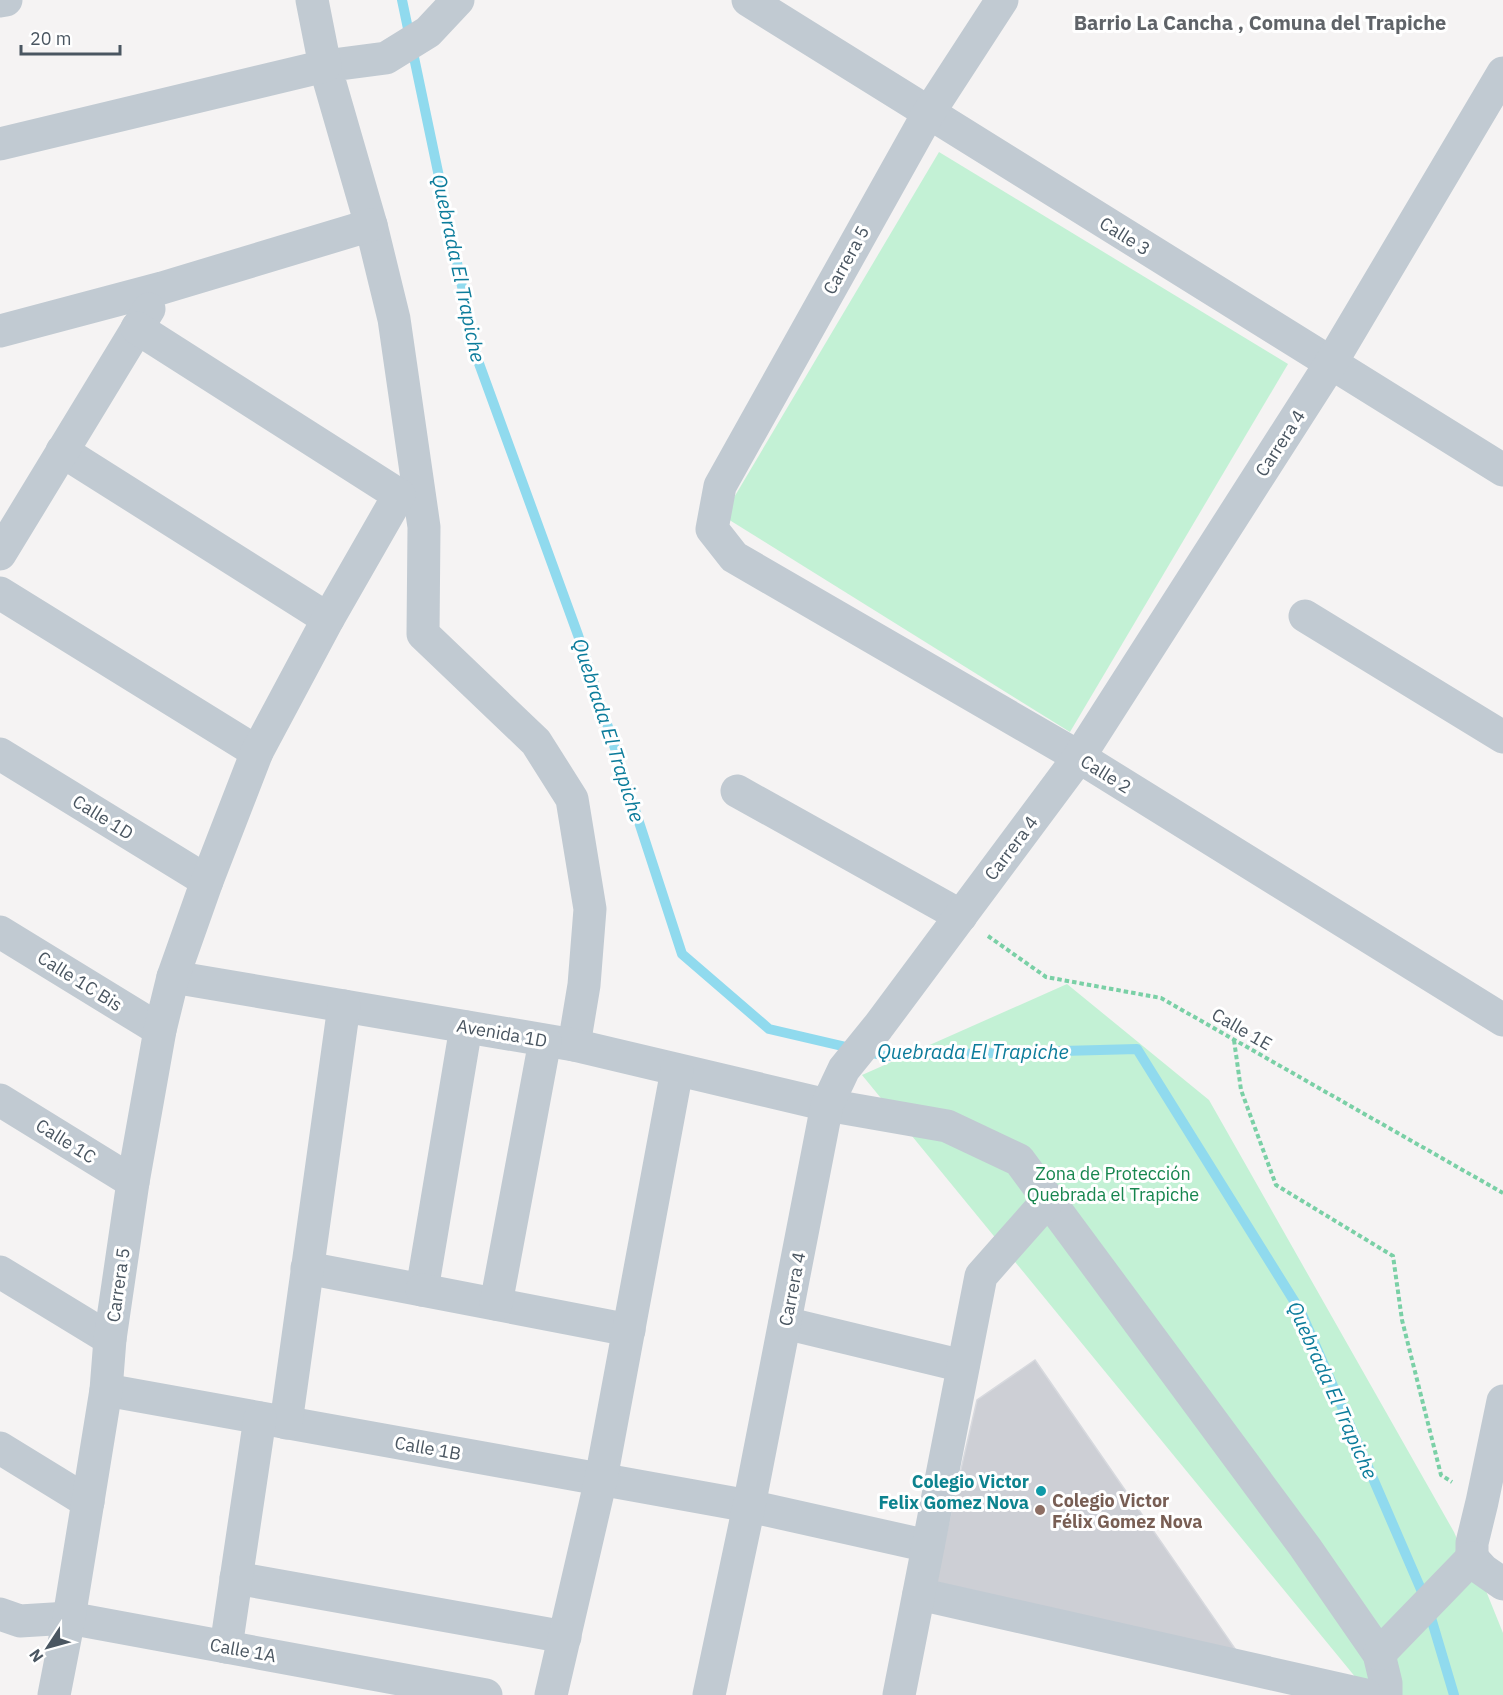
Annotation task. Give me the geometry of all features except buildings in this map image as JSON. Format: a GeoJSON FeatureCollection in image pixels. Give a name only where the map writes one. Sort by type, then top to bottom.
{"type":"FeatureCollection","features":[{"type":"Feature","properties":{"kind":"street"},"geometry":{"type":"LineString","coordinates":[[0,1],[6,0]]}},
{"type":"Feature","properties":{"kind":"street"},"geometry":{"type":"LineString","coordinates":[[312,0],[325,66],[371,225],[394,319],[424,527],[423,634],[536,742],[572,799],[590,909],[584,985],[560,1043],[496,1304]]}},
{"type":"Feature","properties":{"kind":"street"},"geometry":{"type":"LineString","coordinates":[[0,144],[325,66],[386,58],[428,32],[458,0]]}},
{"type":"Feature","properties":{"kind":"street","name":"Calle 3"},"geometry":{"type":"LineString","coordinates":[[748,0],[1503,470]]}},
{"type":"Feature","properties":{"kind":"street","name":"Carrera 5"},"geometry":{"type":"LineString","coordinates":[[712,529],[720,486],[928,114],[1002,0]]}},
{"type":"Feature","properties":{"kind":"street","name":"Carrera 4"},"geometry":{"type":"LineString","coordinates":[[709,1695],[750,1506],[828,1106],[844,1069],[878,1027],[1079,757],[1331,363],[1503,73]]}},
{"type":"Feature","properties":{"kind":"street"},"geometry":{"type":"LineString","coordinates":[[0,331],[162,288],[371,225]]}},
{"type":"Feature","properties":{"kind":"street"},"geometry":{"type":"LineString","coordinates":[[0,554],[162,288]]}},
{"type":"Feature","properties":{"kind":"street","name":"Carrera 5"},"geometry":{"type":"LineString","coordinates":[[54,1695],[69,1618],[106,1390],[110,1339],[133,1182],[160,1030],[173,977],[257,752],[328,619],[399,495],[137,328]]}},
{"type":"Feature","properties":{"kind":"street"},"geometry":{"type":"LineString","coordinates":[[62,452],[328,619]]}},
{"type":"Feature","properties":{"kind":"street","name":"Calle 2"},"geometry":{"type":"LineString","coordinates":[[712,529],[734,557],[1079,757],[1503,1020]]}},
{"type":"Feature","properties":{"kind":"street"},"geometry":{"type":"LineString","coordinates":[[0,593],[257,752]]}},
{"type":"Feature","properties":{"kind":"street"},"geometry":{"type":"LineString","coordinates":[[1305,616],[1503,737]]}},
{"type":"Feature","properties":{"kind":"street","name":"Calle 1D"},"geometry":{"type":"LineString","coordinates":[[0,754],[207,881]]}},
{"type":"Feature","properties":{"kind":"street"},"geometry":{"type":"LineString","coordinates":[[737,791],[961,916]]}},
{"type":"Feature","properties":{"kind":"street","name":"Calle 1C Bis"},"geometry":{"type":"LineString","coordinates":[[0,932],[160,1030]]}},
{"type":"Feature","properties":{"kind":"street","name":"Avenida 1D"},"geometry":{"type":"LineString","coordinates":[[173,977],[560,1043],[828,1106],[947,1126],[1019,1160],[1305,1547],[1379,1654]]}},
{"type":"Feature","properties":{"kind":"street"},"geometry":{"type":"LineString","coordinates":[[226,1647],[236,1578],[308,1268],[344,1006]]}},
{"type":"Feature","properties":{"kind":"street"},"geometry":{"type":"LineString","coordinates":[[422,1290],[466,1027]]}},
{"type":"Feature","properties":{"kind":"street"},"geometry":{"type":"LineString","coordinates":[[551,1695],[601,1479],[677,1070]]}},
{"type":"Feature","properties":{"kind":"street","name":"Calle 1C"},"geometry":{"type":"LineString","coordinates":[[0,1100],[133,1182]]}},
{"type":"Feature","properties":{"kind":"street"},"geometry":{"type":"LineString","coordinates":[[899,1695],[981,1276],[1049,1199]]}},
{"type":"Feature","properties":{"kind":"street"},"geometry":{"type":"LineString","coordinates":[[308,1268],[629,1330]]}},
{"type":"Feature","properties":{"kind":"street"},"geometry":{"type":"LineString","coordinates":[[0,1272],[110,1339]]}},
{"type":"Feature","properties":{"kind":"street"},"geometry":{"type":"LineString","coordinates":[[785,1323],[963,1366]]}},
{"type":"Feature","properties":{"kind":"street","name":"Calle 1B"},"geometry":{"type":"LineString","coordinates":[[106,1390],[750,1506],[928,1546]]}},
{"type":"Feature","properties":{"kind":"street"},"geometry":{"type":"LineString","coordinates":[[1503,1401],[1472,1543],[1472,1558],[1483,1570],[1503,1584]]}},
{"type":"Feature","properties":{"kind":"street"},"geometry":{"type":"LineString","coordinates":[[0,1448],[88,1502]]}},
{"type":"Feature","properties":{"kind":"street"},"geometry":{"type":"LineString","coordinates":[[1386,1695],[1386,1683],[1379,1654],[1472,1558]]}},
{"type":"Feature","properties":{"kind":"street"},"geometry":{"type":"LineString","coordinates":[[236,1578],[565,1636]]}},
{"type":"Feature","properties":{"kind":"street"},"geometry":{"type":"LineString","coordinates":[[919,1594],[1366,1695]]}},
{"type":"Feature","properties":{"kind":"street","name":"Calle 1A"},"geometry":{"type":"LineString","coordinates":[[0,1614],[20,1621],[69,1618],[486,1695]]}},
{"type":"Feature","properties":{"kind":"path","name":"Calle 1E"},"geometry":{"type":"LineString","coordinates":[[961,916],[1046,977],[1161,998],[1503,1193]]}},
{"type":"Feature","properties":{"kind":"path"},"geometry":{"type":"LineString","coordinates":[[1234,1040],[1240,1090],[1276,1185],[1393,1256],[1402,1320],[1441,1475],[1482,1502]]}},
{"type":"Feature","properties":{"kind":"green space"},"geometry":{"type":"Polygon","coordinates":[[[939,152],[1288,364],[1070,732],[723,516],[939,152]]]}},
{"type":"Feature","properties":{"kind":"green space","name":"Zona de Protección Quebrada el Trapiche"},"geometry":{"type":"Polygon","coordinates":[[[1067,984],[1209,1100],[1454,1532],[1467,1562],[1480,1576],[1503,1633],[1503,1695],[1370,1695],[862,1075],[1067,984]]]}},
{"type":"Feature","properties":{"kind":"waterway","name":"Quebrada El Trapiche"},"geometry":{"type":"LineString","coordinates":[[402,0],[477,358],[578,635],[682,954],[769,1029],[885,1056],[1137,1049],[1301,1312],[1426,1601],[1454,1695]]}},
{"type":"Feature","properties":{"kind":"place","name":"Colegio Victor Felix Gomez Nova"},"geometry":{"type":"Point","coordinates":[1041,1491]}},
{"type":"Feature","properties":{"kind":"place","name":"Colegio Victor Félix Gomez Nova"},"geometry":{"type":"Point","coordinates":[1040,1510]}},
{"type":"Feature","properties":{"kind":"district","name":"Barrio La Cancha , Comuna del Trapiche"},"geometry":{"type":"Point","coordinates":[1260,22]}}]}
